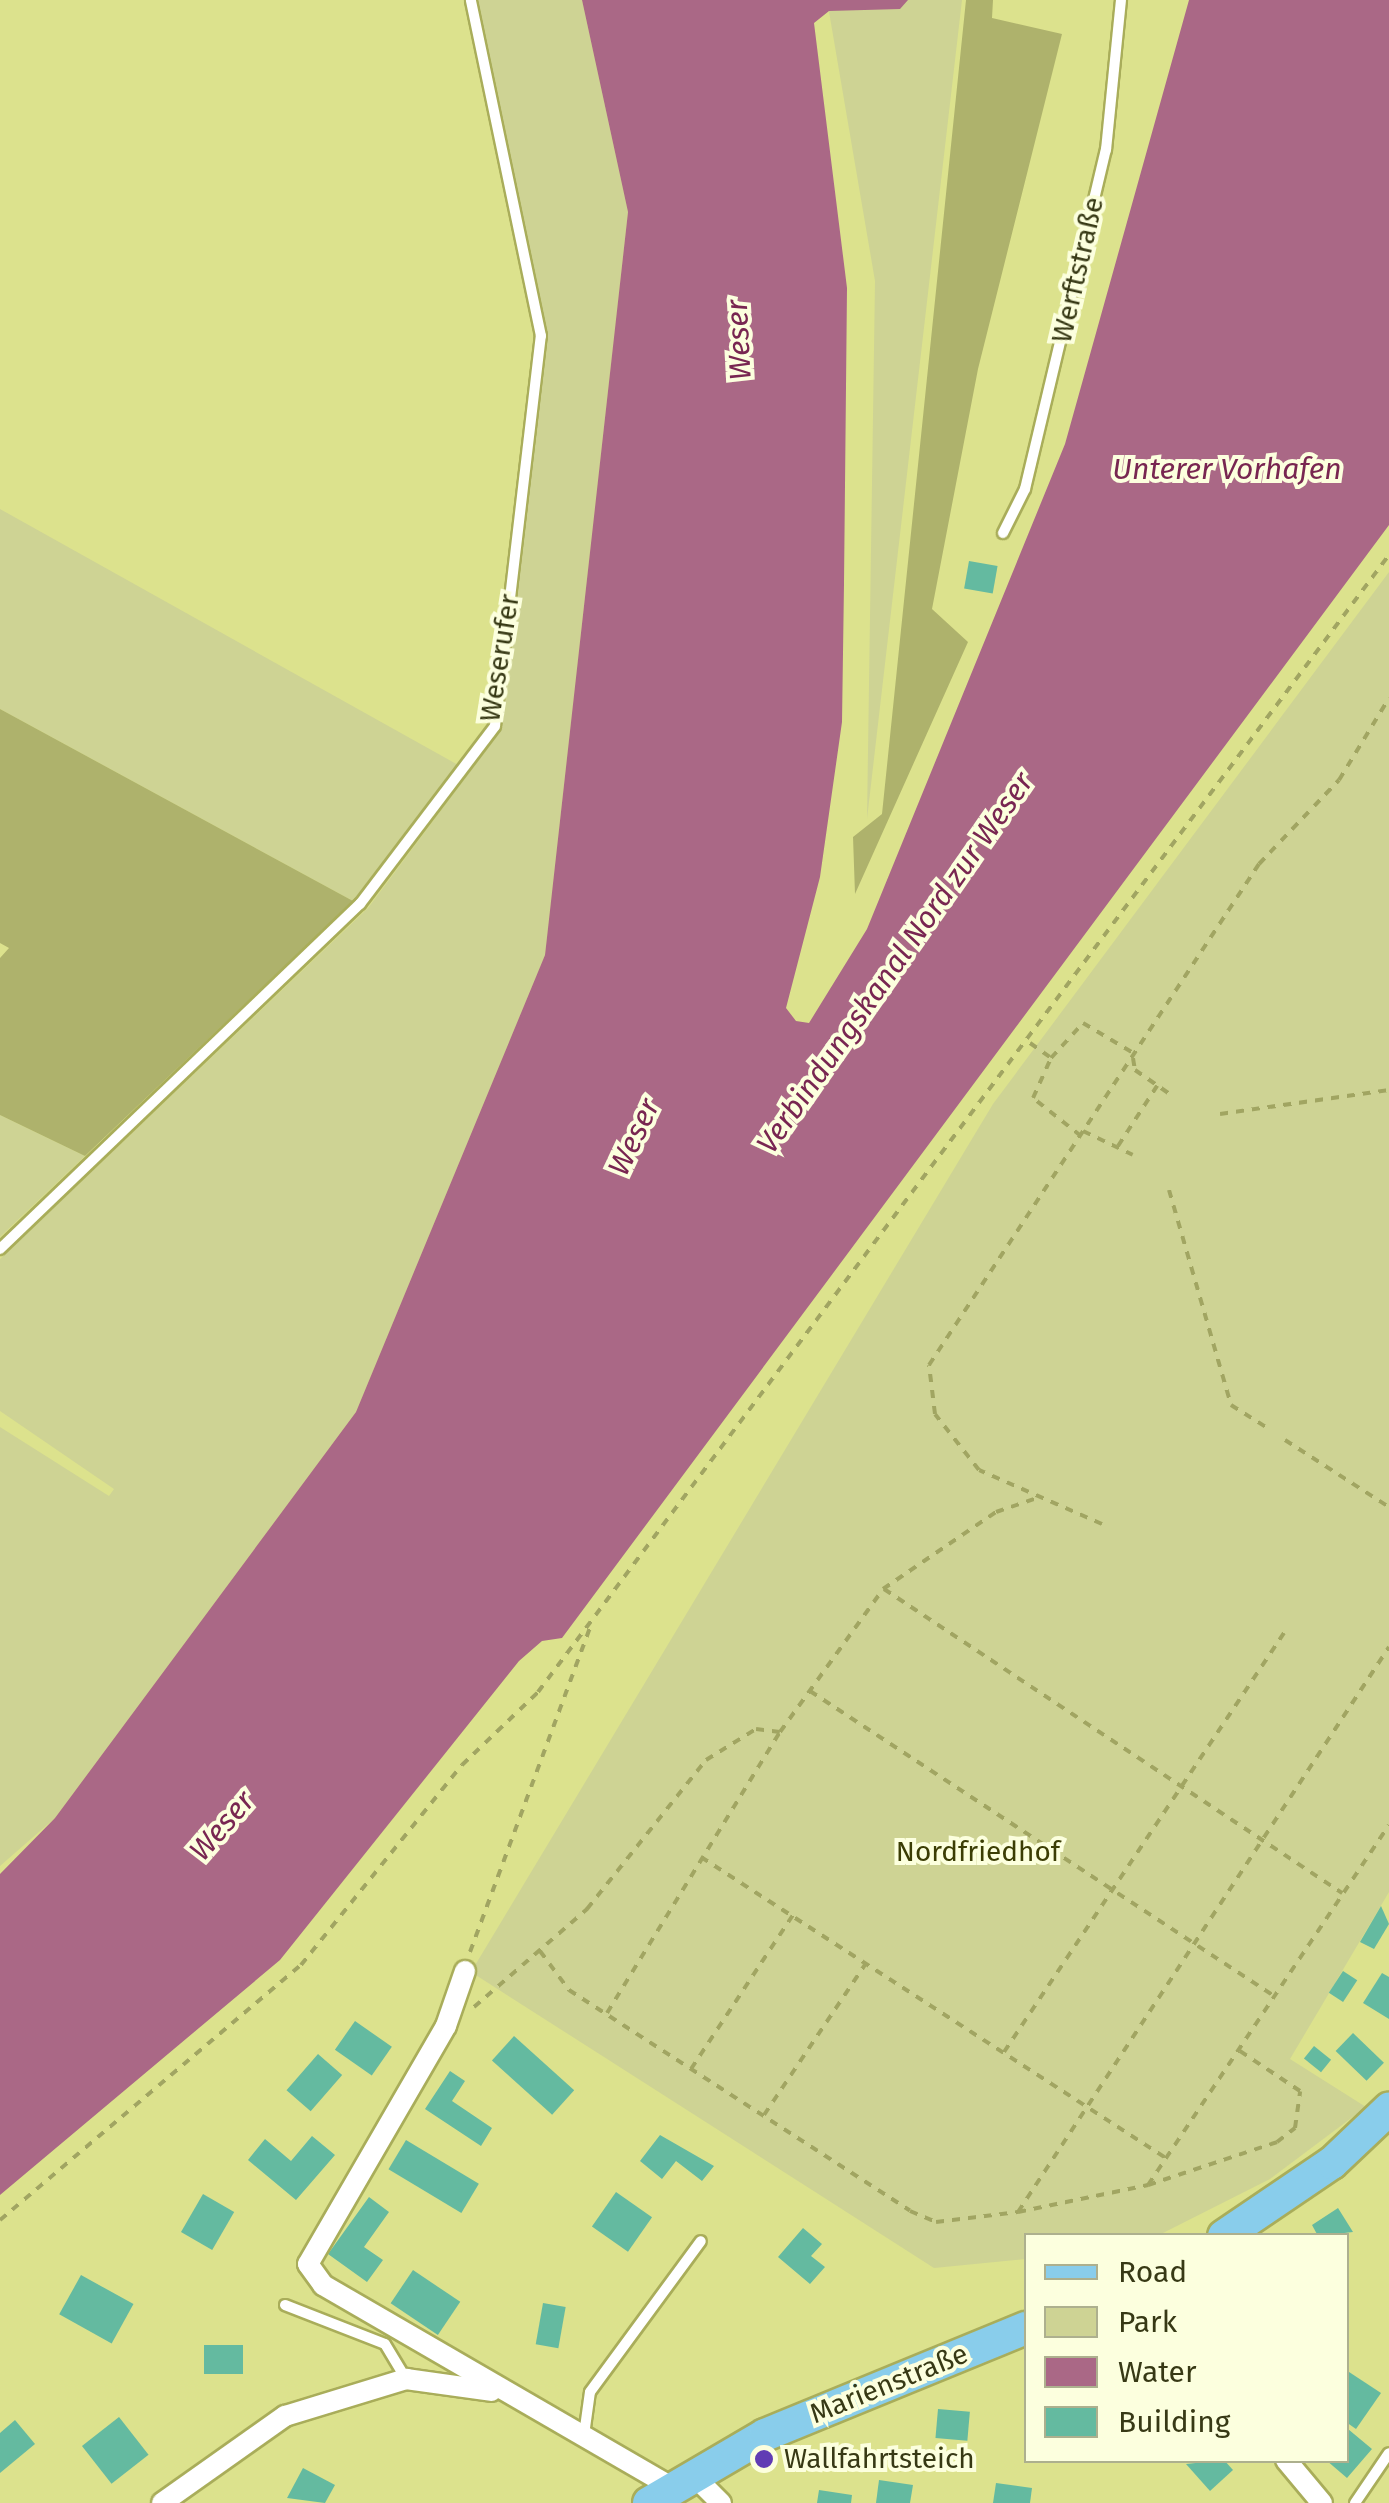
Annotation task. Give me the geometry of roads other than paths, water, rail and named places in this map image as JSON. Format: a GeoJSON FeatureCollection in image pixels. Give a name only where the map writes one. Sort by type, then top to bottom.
{"type":"FeatureCollection","features":[{"type":"Feature","properties":{"kind":"main road"},"geometry":{"type":"LineString","coordinates":[[1228,2233],[1387,2116]]}},
{"type":"Feature","properties":{"kind":"main road","name":"Marienstraße"},"geometry":{"type":"LineString","coordinates":[[670,2488],[1024,2329]]}},
{"type":"Feature","properties":{"kind":"street"},"geometry":{"type":"LineString","coordinates":[[466,1971],[446,2026],[308,2264],[322,2285],[498,2392],[584,2436],[670,2488],[721,2503]]}},
{"type":"Feature","properties":{"kind":"street"},"geometry":{"type":"LineString","coordinates":[[162,2503],[284,2416],[406,2379],[498,2392]]}},
{"type":"Feature","properties":{"kind":"street"},"geometry":{"type":"LineString","coordinates":[[1289,2463],[1322,2503]]}},
{"type":"Feature","properties":{"kind":"lane","name":"Weserufer"},"geometry":{"type":"LineString","coordinates":[[0,1249],[360,904],[495,726],[541,336],[471,0]]}},
{"type":"Feature","properties":{"kind":"lane","name":"Werftstraße"},"geometry":{"type":"LineString","coordinates":[[1003,533],[1024,489],[1098,184],[1120,0]]}},
{"type":"Feature","properties":{"kind":"lane"},"geometry":{"type":"LineString","coordinates":[[584,2436],[590,2392],[701,2241]]}},
{"type":"Feature","properties":{"kind":"lane"},"geometry":{"type":"LineString","coordinates":[[285,2305],[385,2344],[406,2379]]}},
{"type":"Feature","properties":{"kind":"lane"},"geometry":{"type":"LineString","coordinates":[[1355,2503],[1389,2454]]}},
{"type":"Feature","properties":{"kind":"water"},"geometry":{"type":"Polygon","coordinates":[[[582,0],[908,0],[900,9],[829,11],[814,23],[847,288],[842,722],[820,877],[786,1008],[796,1021],[809,1023],[867,929],[1065,444],[1189,0],[1389,0],[1389,525],[562,1638],[542,1641],[519,1661],[280,1960],[0,2195],[0,1874],[55,1818],[356,1412],[545,955],[628,212],[582,0]]]}},
{"type":"Feature","properties":{"kind":"place","name":"Wallfahrtsteich"},"geometry":{"type":"Point","coordinates":[764,2459]}},
{"type":"Feature","properties":{"kind":"water label","name":"Weser"},"geometry":{"type":"Point","coordinates":[739,340]}},
{"type":"Feature","properties":{"kind":"water label","name":"Unterer Vorhafen"},"geometry":{"type":"Point","coordinates":[1227,469]}},
{"type":"Feature","properties":{"kind":"water label","name":"Verbindungskanal Nord zur Weser"},"geometry":{"type":"Point","coordinates":[895,963]}},
{"type":"Feature","properties":{"kind":"water label","name":"Weser"},"geometry":{"type":"Point","coordinates":[634,1137]}},
{"type":"Feature","properties":{"kind":"water label","name":"Weser"},"geometry":{"type":"Point","coordinates":[222,1826]}},
{"type":"Feature","properties":{"kind":"park label","name":"Nordfriedhof"},"geometry":{"type":"Point","coordinates":[978,1852]}}]}
